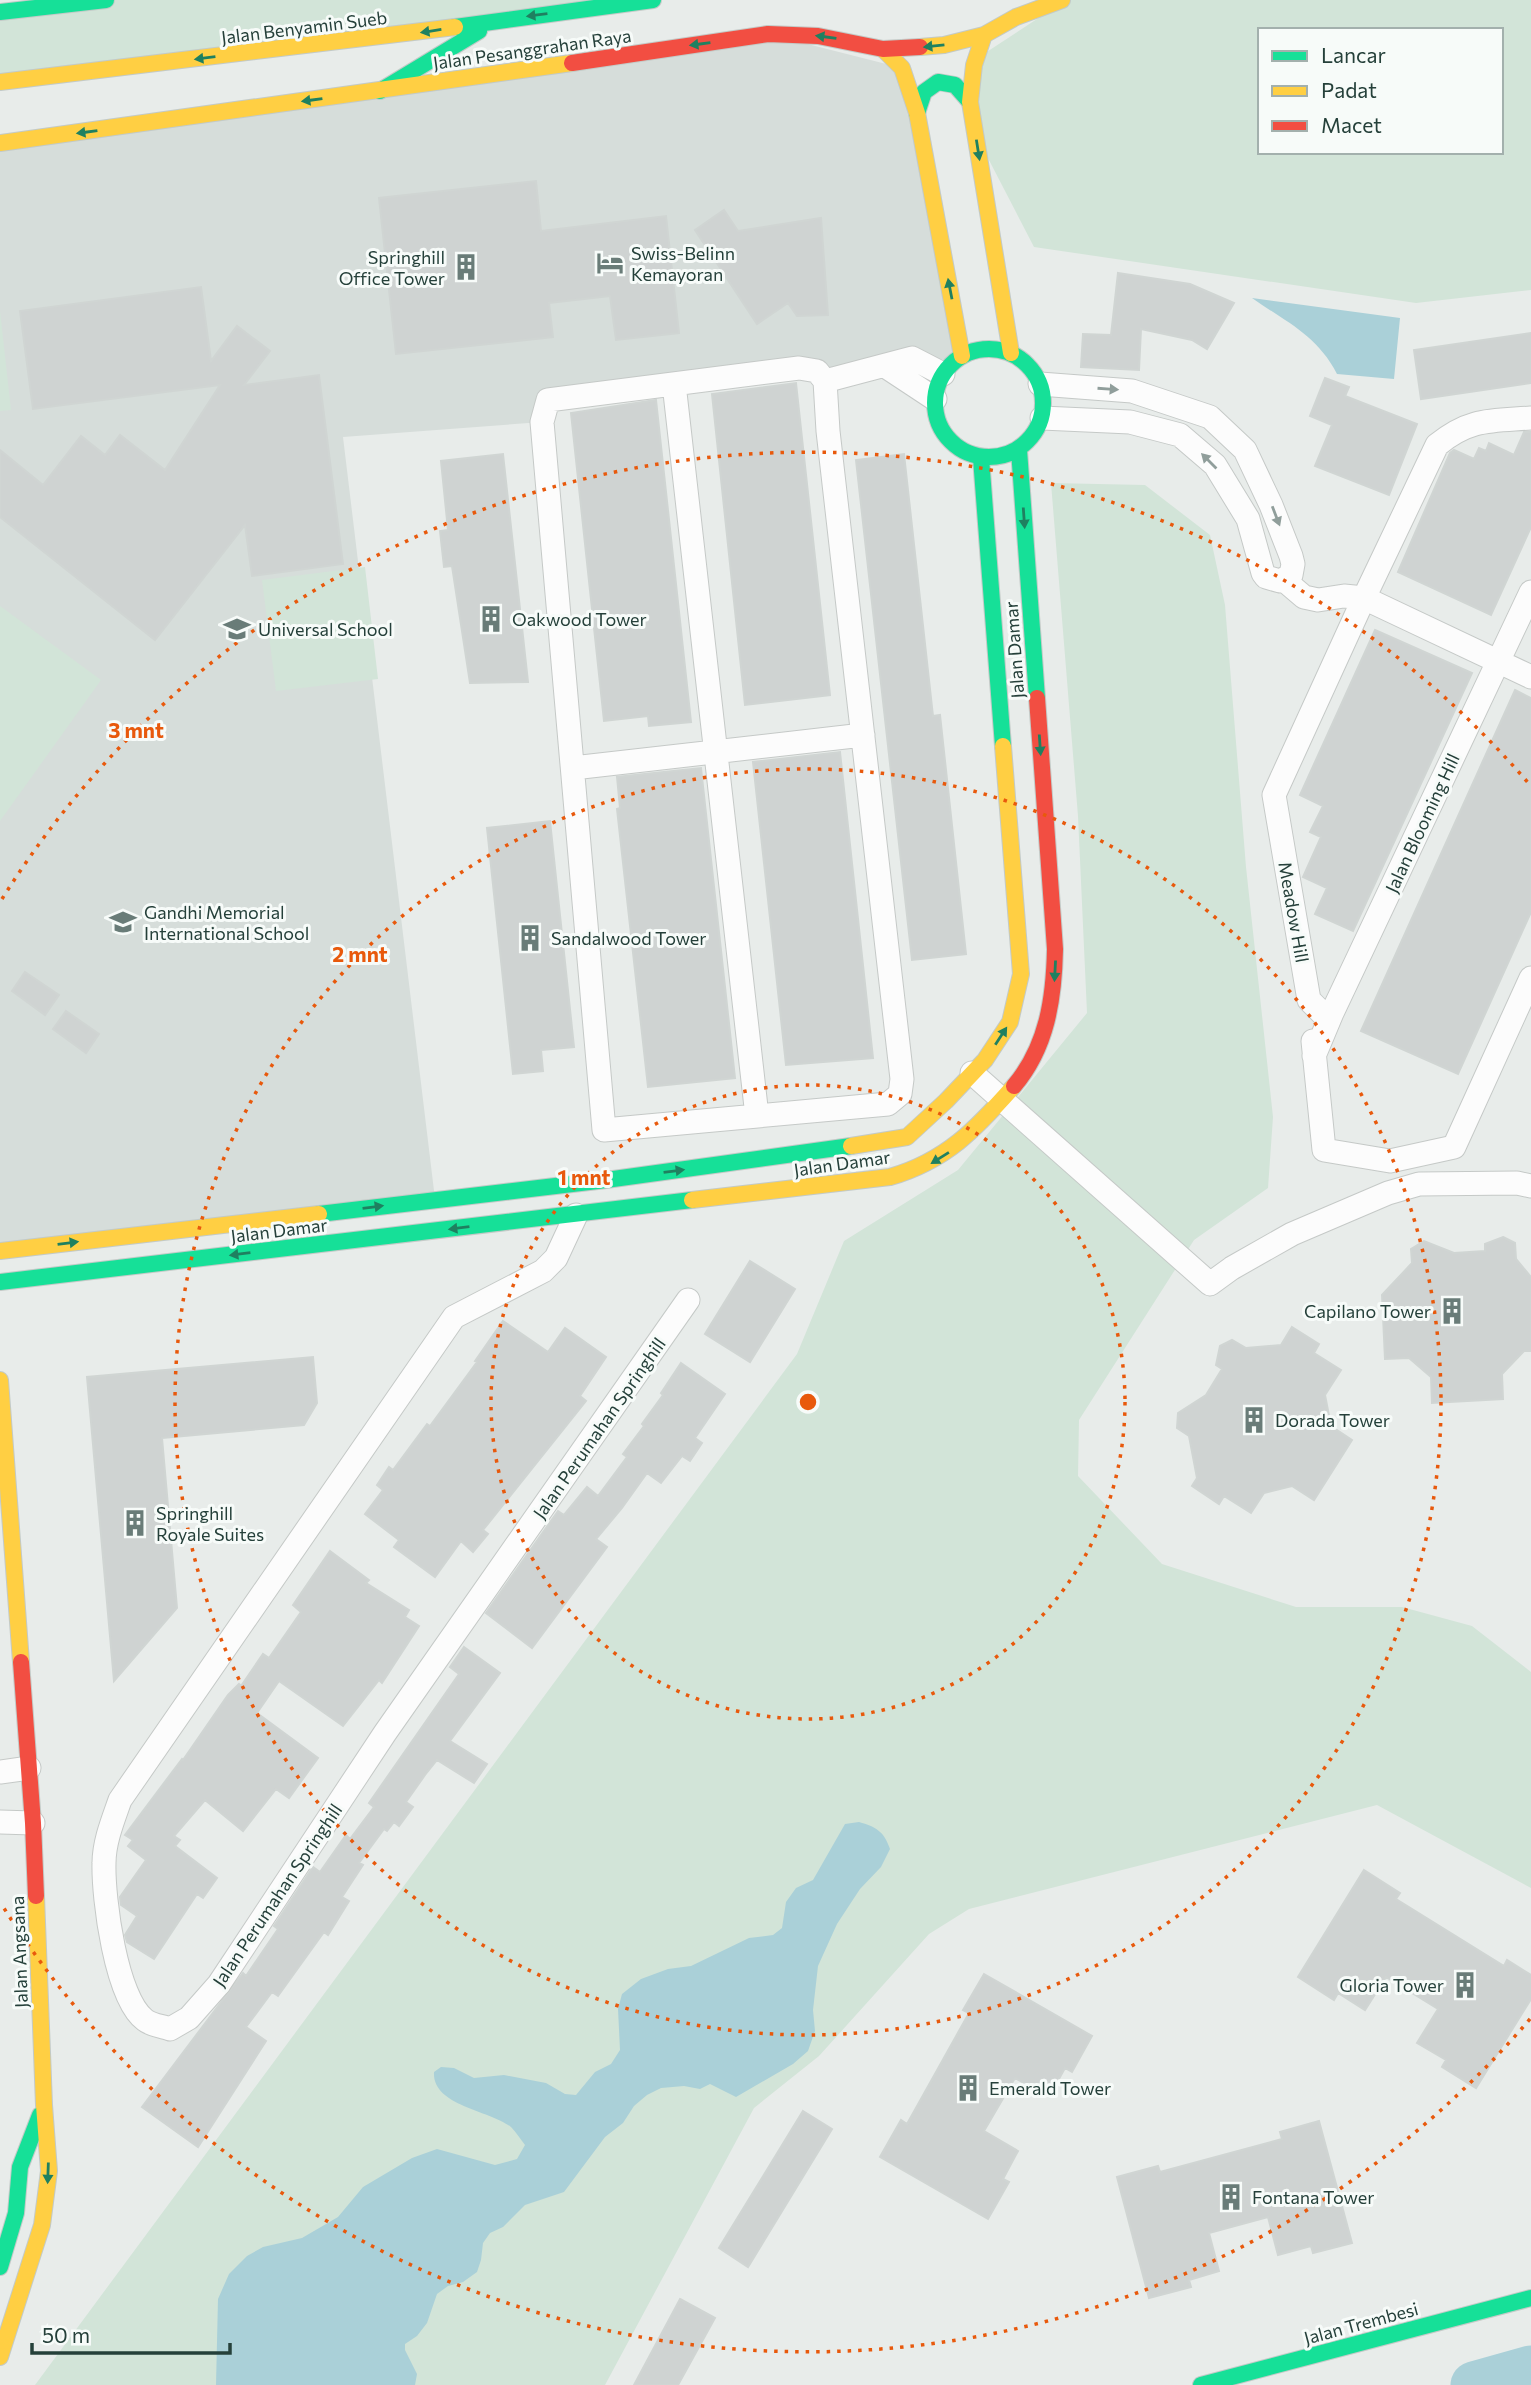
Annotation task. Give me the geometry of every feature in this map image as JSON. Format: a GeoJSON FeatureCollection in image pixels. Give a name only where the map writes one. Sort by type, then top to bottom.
{"type":"FeatureCollection","features":[{"type":"Feature","properties":{"kind":"street"},"geometry":{"type":"LineString","coordinates":[[0,12],[106,0]]}},
{"type":"Feature","properties":{"kind":"street","name":"Jalan Benyamin Sueb"},"geometry":{"type":"LineString","coordinates":[[0,82],[428,32],[653,0]]}},
{"type":"Feature","properties":{"kind":"street","name":"Jalan Pesanggrahan Raya"},"geometry":{"type":"LineString","coordinates":[[0,143],[380,92],[768,34],[850,40],[883,49],[944,45],[984,35],[1016,17],[1062,0]]}},
{"type":"Feature","properties":{"kind":"street"},"geometry":{"type":"LineString","coordinates":[[380,92],[498,20]]}},
{"type":"Feature","properties":{"kind":"street"},"geometry":{"type":"LineString","coordinates":[[984,35],[974,65],[970,102],[1011,353]]}},
{"type":"Feature","properties":{"kind":"street"},"geometry":{"type":"LineString","coordinates":[[883,49],[902,68],[917,113],[962,356]]}},
{"type":"Feature","properties":{"kind":"street"},"geometry":{"type":"LineString","coordinates":[[917,113],[918,99],[926,88],[938,82],[952,82],[964,90],[970,102]]}},
{"type":"Feature","properties":{"kind":"street"},"geometry":{"type":"LineString","coordinates":[[995,349],[1011,353],[1029,366],[1040,384],[1044,401],[1042,418],[1033,436],[1019,450],[1000,457],[981,458],[961,450],[946,436],[936,416],[935,398],[943,374],[962,356],[978,350],[995,349]]}},
{"type":"Feature","properties":{"kind":"street"},"geometry":{"type":"LineString","coordinates":[[825,381],[912,358],[943,374]]}},
{"type":"Feature","properties":{"kind":"street"},"geometry":{"type":"LineString","coordinates":[[884,366],[935,398]]}},
{"type":"Feature","properties":{"kind":"street"},"geometry":{"type":"LineString","coordinates":[[799,368],[817,371],[825,381],[828,431],[902,1079],[900,1094],[888,1104],[604,1130],[542,422],[548,400],[799,368]]}},
{"type":"Feature","properties":{"kind":"street"},"geometry":{"type":"LineString","coordinates":[[674,384],[757,1116]]}},
{"type":"Feature","properties":{"kind":"street"},"geometry":{"type":"LineString","coordinates":[[1040,384],[1132,391],[1210,416],[1245,450],[1271,505],[1293,564],[1291,575],[1284,580]]}},
{"type":"Feature","properties":{"kind":"street"},"geometry":{"type":"LineString","coordinates":[[1042,418],[1130,422],[1180,435],[1215,465],[1248,519],[1263,573],[1271,579],[1284,580],[1304,597],[1318,600],[1344,596],[1364,598],[1531,677]]}},
{"type":"Feature","properties":{"kind":"street"},"geometry":{"type":"LineString","coordinates":[[1364,598],[1437,445],[1453,432],[1473,423],[1531,418]]}},
{"type":"Feature","properties":{"kind":"street","name":"Jalan Damar"},"geometry":{"type":"LineString","coordinates":[[0,1282],[890,1177],[932,1164],[953,1150],[1001,1100],[1032,1062],[1043,1035],[1055,977],[1019,450]]}},
{"type":"Feature","properties":{"kind":"street","name":"Jalan Damar"},"geometry":{"type":"LineString","coordinates":[[0,1251],[606,1180],[769,1159],[907,1137],[985,1060],[1010,1022],[1021,974],[981,458]]}},
{"type":"Feature","properties":{"kind":"street","name":"Jalan Blooming Hill"},"geometry":{"type":"LineString","coordinates":[[1314,1056],[1531,592]]}},
{"type":"Feature","properties":{"kind":"street","name":"Meadow Hill"},"geometry":{"type":"LineString","coordinates":[[1364,598],[1274,794],[1309,1000],[1324,1150],[1390,1161],[1454,1147],[1531,978]]}},
{"type":"Feature","properties":{"kind":"street"},"geometry":{"type":"LineString","coordinates":[[573,768],[863,735]]}},
{"type":"Feature","properties":{"kind":"street"},"geometry":{"type":"LineString","coordinates":[[1309,1000],[1324,1014],[1332,1013]]}},
{"type":"Feature","properties":{"kind":"street"},"geometry":{"type":"LineString","coordinates":[[972,1073],[1210,1284],[1292,1234],[1388,1193],[1419,1184],[1517,1183],[1531,1186]]}},
{"type":"Feature","properties":{"kind":"street"},"geometry":{"type":"LineString","coordinates":[[606,1180],[609,1211]]}},
{"type":"Feature","properties":{"kind":"street"},"geometry":{"type":"LineString","coordinates":[[493,1192],[498,1224]]}},
{"type":"Feature","properties":{"kind":"street","name":"Jalan Perumahan Springhill"},"geometry":{"type":"LineString","coordinates":[[576,1215],[556,1258],[543,1271],[454,1317],[120,1800],[110,1829],[104,1860],[107,1921],[129,2002],[145,2021],[170,2029],[189,2018],[219,1984],[385,1732],[688,1300]]}},
{"type":"Feature","properties":{"kind":"street","name":"Jalan Angsana"},"geometry":{"type":"LineString","coordinates":[[0,1380],[33,1823],[49,2171],[44,2218],[0,2357]]}},
{"type":"Feature","properties":{"kind":"street"},"geometry":{"type":"LineString","coordinates":[[0,1772],[29,1768]]}},
{"type":"Feature","properties":{"kind":"street"},"geometry":{"type":"LineString","coordinates":[[0,1822],[33,1823]]}},
{"type":"Feature","properties":{"kind":"street","name":"Jalan Angsana"},"geometry":{"type":"LineString","coordinates":[[0,2267],[16,2213],[20,2167],[44,2105]]}},
{"type":"Feature","properties":{"kind":"street","name":"Jalan Trembesi"},"geometry":{"type":"LineString","coordinates":[[1201,2385],[1531,2298]]}},
{"type":"Feature","properties":{"kind":"shaded area"},"geometry":{"type":"Polygon","coordinates":[[[768,34],[902,68],[962,356],[825,381],[817,371],[549,400],[542,422],[343,437],[435,1199],[0,1253],[0,144],[768,34]]]}},
{"type":"Feature","properties":{"kind":"green space"},"geometry":{"type":"Polygon","coordinates":[[[106,0],[651,0],[0,82],[0,12],[106,0]]]}},
{"type":"Feature","properties":{"kind":"green space"},"geometry":{"type":"Polygon","coordinates":[[[1066,0],[1531,0],[1531,290],[1416,303],[1034,247],[976,135],[976,59],[1066,0]]]}},
{"type":"Feature","properties":{"kind":"green space"},"geometry":{"type":"Polygon","coordinates":[[[0,311],[11,410],[0,411],[0,311]]]}},
{"type":"Feature","properties":{"kind":"green space"},"geometry":{"type":"Polygon","coordinates":[[[1051,483],[1145,485],[1210,535],[1225,605],[1246,867],[1273,1117],[1268,1188],[1194,1240],[1079,1420],[1078,1476],[1162,1564],[1296,1607],[1402,1607],[1472,1626],[1531,1672],[1531,1888],[1377,1805],[969,1909],[929,1934],[819,2056],[754,2108],[605,2385],[35,2385],[797,1354],[844,1241],[958,1170],[1087,1013],[1078,816],[1051,483]]]}},
{"type":"Feature","properties":{"kind":"green space"},"geometry":{"type":"Polygon","coordinates":[[[365,567],[378,679],[276,691],[262,580],[365,567]]]}},
{"type":"Feature","properties":{"kind":"green space"},"geometry":{"type":"Polygon","coordinates":[[[0,606],[101,680],[0,821],[0,606]]]}},
{"type":"Feature","properties":{"kind":"water"},"geometry":{"type":"Polygon","coordinates":[[[1252,298],[1400,318],[1394,379],[1337,374],[1310,339],[1252,298]]]}},
{"type":"Feature","properties":{"kind":"water"},"geometry":{"type":"Polygon","coordinates":[[[859,1822],[879,1831],[890,1849],[881,1867],[860,1889],[837,1924],[818,1966],[813,2010],[815,2031],[808,2051],[793,2064],[736,2097],[710,2084],[700,2089],[684,2086],[661,2088],[634,2106],[623,2123],[605,2137],[564,2192],[525,2205],[503,2227],[490,2233],[483,2243],[477,2272],[437,2294],[427,2323],[417,2336],[405,2344],[405,2350],[417,2374],[415,2385],[216,2385],[218,2299],[229,2274],[247,2256],[263,2247],[302,2238],[338,2217],[363,2187],[412,2158],[437,2149],[495,2165],[517,2159],[525,2145],[511,2127],[442,2093],[434,2072],[441,2067],[454,2068],[474,2078],[504,2075],[546,2083],[565,2094],[576,2095],[595,2072],[611,2064],[620,2050],[618,2009],[622,1994],[641,1979],[668,1969],[691,1966],[749,1938],[773,1935],[782,1928],[786,1902],[796,1888],[813,1880],[845,1824],[859,1822]]]}},
{"type":"Feature","properties":{"kind":"building","name":"Springhill Office Tower"},"geometry":{"type":"Polygon","coordinates":[[[536,181],[541,231],[666,216],[679,333],[616,340],[610,296],[549,303],[553,337],[396,354],[379,198],[536,181]]]}},
{"type":"Feature","properties":{"kind":"building"},"geometry":{"type":"Polygon","coordinates":[[[724,210],[738,231],[821,218],[828,315],[797,316],[788,303],[757,324],[695,230],[724,210]]]}},
{"type":"Feature","properties":{"kind":"building"},"geometry":{"type":"Polygon","coordinates":[[[1118,273],[1190,284],[1234,303],[1207,349],[1192,340],[1141,329],[1139,370],[1081,367],[1083,334],[1111,335],[1118,273]]]}},
{"type":"Feature","properties":{"kind":"building"},"geometry":{"type":"Polygon","coordinates":[[[201,287],[211,361],[237,326],[270,351],[244,385],[319,375],[343,564],[252,576],[245,525],[155,640],[0,517],[0,450],[43,485],[81,436],[105,455],[120,435],[165,470],[220,385],[33,409],[20,311],[201,287]]]}},
{"type":"Feature","properties":{"kind":"building"},"geometry":{"type":"Polygon","coordinates":[[[1531,333],[1531,383],[1421,399],[1414,350],[1531,333]]]}},
{"type":"Feature","properties":{"kind":"building"},"geometry":{"type":"Polygon","coordinates":[[[1325,378],[1349,387],[1345,396],[1417,424],[1389,495],[1315,466],[1332,425],[1310,416],[1325,378]]]}},
{"type":"Feature","properties":{"kind":"building"},"geometry":{"type":"Polygon","coordinates":[[[796,383],[830,695],[745,705],[712,394],[796,383]]]}},
{"type":"Feature","properties":{"kind":"building"},"geometry":{"type":"Polygon","coordinates":[[[656,400],[691,722],[649,726],[648,716],[604,721],[571,413],[656,400]]]}},
{"type":"Feature","properties":{"kind":"building"},"geometry":{"type":"Polygon","coordinates":[[[1524,432],[1531,432],[1531,527],[1491,615],[1398,572],[1450,453],[1454,450],[1474,459],[1479,448],[1486,451],[1489,443],[1514,455],[1524,432]]]}},
{"type":"Feature","properties":{"kind":"building","name":"Oakwood Tower"},"geometry":{"type":"Polygon","coordinates":[[[503,454],[528,682],[470,683],[452,566],[444,567],[440,531],[448,530],[441,461],[503,454]]]}},
{"type":"Feature","properties":{"kind":"building"},"geometry":{"type":"Polygon","coordinates":[[[904,454],[933,716],[940,715],[966,954],[912,960],[856,460],[904,454]]]}},
{"type":"Feature","properties":{"kind":"building"},"geometry":{"type":"Polygon","coordinates":[[[1375,630],[1472,673],[1353,931],[1315,914],[1327,888],[1303,877],[1321,837],[1310,832],[1323,806],[1300,795],[1375,630]]]}},
{"type":"Feature","properties":{"kind":"building"},"geometry":{"type":"Polygon","coordinates":[[[1515,690],[1531,698],[1531,912],[1458,1074],[1361,1031],[1515,690]]]}},
{"type":"Feature","properties":{"kind":"building"},"geometry":{"type":"Polygon","coordinates":[[[840,752],[873,1058],[786,1065],[753,762],[840,752]]]}},
{"type":"Feature","properties":{"kind":"building"},"geometry":{"type":"Polygon","coordinates":[[[701,768],[735,1078],[648,1087],[617,809],[620,808],[617,777],[701,768]]]}},
{"type":"Feature","properties":{"kind":"building","name":"Sandalwood Tower"},"geometry":{"type":"Polygon","coordinates":[[[550,821],[574,1047],[541,1050],[543,1071],[513,1074],[487,828],[550,821]]]}},
{"type":"Feature","properties":{"kind":"building"},"geometry":{"type":"Polygon","coordinates":[[[25,972],[59,995],[45,1015],[12,991],[25,972]]]}},
{"type":"Feature","properties":{"kind":"building"},"geometry":{"type":"Polygon","coordinates":[[[66,1011],[99,1034],[86,1053],[53,1029],[66,1011]]]}},
{"type":"Feature","properties":{"kind":"building","name":"Capilano Tower"},"geometry":{"type":"Polygon","coordinates":[[[1503,1237],[1515,1243],[1516,1259],[1531,1277],[1531,1351],[1524,1351],[1502,1374],[1503,1399],[1432,1403],[1431,1377],[1409,1358],[1385,1359],[1382,1295],[1412,1263],[1411,1249],[1424,1241],[1454,1253],[1485,1251],[1485,1244],[1503,1237]]]}},
{"type":"Feature","properties":{"kind":"building"},"geometry":{"type":"Polygon","coordinates":[[[750,1261],[795,1289],[750,1362],[705,1334],[750,1261]]]}},
{"type":"Feature","properties":{"kind":"building"},"geometry":{"type":"Polygon","coordinates":[[[503,1321],[548,1352],[565,1328],[606,1357],[580,1396],[586,1401],[483,1530],[488,1534],[473,1552],[461,1541],[435,1577],[394,1547],[399,1540],[365,1514],[383,1490],[377,1485],[389,1467],[393,1470],[427,1424],[430,1426],[503,1321]]]}},
{"type":"Feature","properties":{"kind":"building","name":"Dorada Tower"},"geometry":{"type":"Polygon","coordinates":[[[1292,1327],[1319,1344],[1314,1353],[1341,1370],[1325,1395],[1331,1426],[1352,1440],[1314,1500],[1292,1486],[1264,1493],[1251,1513],[1224,1496],[1219,1504],[1192,1486],[1197,1478],[1189,1436],[1177,1428],[1178,1413],[1206,1395],[1222,1369],[1216,1365],[1220,1346],[1232,1340],[1246,1348],[1281,1345],[1292,1327]]]}},
{"type":"Feature","properties":{"kind":"building","name":"Springhill Royale Suites"},"geometry":{"type":"Polygon","coordinates":[[[313,1357],[317,1403],[304,1425],[162,1438],[177,1608],[114,1681],[87,1377],[313,1357]]]}},
{"type":"Feature","properties":{"kind":"building"},"geometry":{"type":"Polygon","coordinates":[[[681,1363],[725,1394],[695,1438],[702,1443],[690,1461],[682,1456],[661,1483],[647,1473],[596,1539],[607,1547],[532,1648],[486,1613],[558,1511],[564,1515],[587,1487],[598,1496],[627,1457],[623,1454],[644,1426],[642,1424],[681,1363]]]}},
{"type":"Feature","properties":{"kind":"building"},"geometry":{"type":"Polygon","coordinates":[[[330,1551],[369,1580],[366,1583],[409,1610],[405,1617],[419,1626],[382,1683],[379,1680],[343,1726],[279,1681],[257,1713],[318,1758],[289,1798],[276,1789],[243,1831],[205,1800],[174,1836],[180,1840],[175,1846],[217,1878],[203,1898],[197,1894],[154,1959],[127,1942],[125,1935],[137,1916],[121,1905],[120,1897],[146,1860],[128,1846],[133,1840],[125,1835],[183,1760],[228,1695],[239,1684],[241,1686],[263,1654],[269,1658],[301,1612],[293,1605],[330,1551]]]}},
{"type":"Feature","properties":{"kind":"building"},"geometry":{"type":"Polygon","coordinates":[[[464,1647],[500,1673],[450,1741],[487,1764],[474,1783],[437,1760],[406,1802],[413,1807],[399,1826],[394,1822],[387,1831],[384,1829],[359,1863],[363,1865],[342,1897],[349,1901],[328,1935],[324,1932],[278,1996],[272,1992],[246,2027],[266,2041],[198,2147],[142,2107],[243,1973],[246,1976],[278,1929],[274,1926],[313,1867],[320,1872],[346,1835],[350,1839],[374,1807],[369,1803],[459,1674],[450,1667],[464,1647]]]}},
{"type":"Feature","properties":{"kind":"building","name":"Gloria Tower"},"geometry":{"type":"Polygon","coordinates":[[[1364,1870],[1400,1893],[1396,1899],[1504,1966],[1507,1960],[1531,1975],[1531,1999],[1476,2088],[1442,2067],[1446,2060],[1417,2043],[1438,2009],[1386,1977],[1365,2010],[1338,1993],[1334,2000],[1298,1977],[1364,1870]]]}},
{"type":"Feature","properties":{"kind":"building","name":"Emerald Tower"},"geometry":{"type":"Polygon","coordinates":[[[984,1974],[1092,2036],[1072,2072],[1065,2068],[1049,2097],[1015,2078],[984,2131],[1018,2151],[1003,2179],[1009,2182],[988,2219],[880,2157],[901,2120],[907,2124],[969,2013],[963,2010],[984,1974]]]}},
{"type":"Feature","properties":{"kind":"building"},"geometry":{"type":"Polygon","coordinates":[[[803,2111],[832,2129],[748,2267],[719,2248],[803,2111]]]}},
{"type":"Feature","properties":{"kind":"building","name":"Fontana Tower"},"geometry":{"type":"Polygon","coordinates":[[[1319,2121],[1352,2243],[1313,2253],[1311,2246],[1278,2255],[1268,2217],[1209,2233],[1219,2271],[1189,2280],[1191,2287],[1149,2298],[1117,2177],[1158,2166],[1160,2172],[1282,2139],[1280,2132],[1319,2121]]]}},
{"type":"Feature","properties":{"kind":"building"},"geometry":{"type":"Polygon","coordinates":[[[680,2299],[715,2318],[678,2385],[634,2385],[680,2299]]]}},
{"type":"Feature","properties":{"kind":"waterway"},"geometry":{"type":"LineString","coordinates":[[1474,2385],[1531,2369]]}},
{"type":"Feature","properties":{"kind":"traffic: fast"},"geometry":{"type":"LineString","coordinates":[[0,12],[106,0]]}},
{"type":"Feature","properties":{"kind":"traffic: fast"},"geometry":{"type":"LineString","coordinates":[[455,27],[653,0]]}},
{"type":"Feature","properties":{"kind":"traffic: fast"},"geometry":{"type":"LineString","coordinates":[[380,91],[479,31]]}},
{"type":"Feature","properties":{"kind":"traffic: fast"},"geometry":{"type":"LineString","coordinates":[[917,113],[924,92],[938,82],[955,85],[970,102]]}},
{"type":"Feature","properties":{"kind":"traffic: fast"},"geometry":{"type":"LineString","coordinates":[[989,349],[1010,353],[1027,365],[1039,382],[1043,403],[1039,424],[1027,441],[1010,453],[989,457],[968,453],[951,441],[939,424],[935,403],[939,382],[951,365],[968,353],[989,349]]}},
{"type":"Feature","properties":{"kind":"traffic: fast"},"geometry":{"type":"LineString","coordinates":[[1019,450],[1037,698]]}},
{"type":"Feature","properties":{"kind":"traffic: fast"},"geometry":{"type":"LineString","coordinates":[[981,458],[1003,746]]}},
{"type":"Feature","properties":{"kind":"traffic: fast"},"geometry":{"type":"LineString","coordinates":[[319,1214],[606,1180],[851,1146]]}},
{"type":"Feature","properties":{"kind":"traffic: fast"},"geometry":{"type":"LineString","coordinates":[[0,1282],[692,1200]]}},
{"type":"Feature","properties":{"kind":"traffic: fast"},"geometry":{"type":"LineString","coordinates":[[0,2267],[16,2213],[20,2167],[40,2115]]}},
{"type":"Feature","properties":{"kind":"traffic: fast"},"geometry":{"type":"LineString","coordinates":[[1201,2385],[1531,2298]]}},
{"type":"Feature","properties":{"kind":"traffic: slow"},"geometry":{"type":"LineString","coordinates":[[920,47],[944,45],[984,35],[1016,17],[1062,0]]}},
{"type":"Feature","properties":{"kind":"traffic: slow"},"geometry":{"type":"LineString","coordinates":[[0,82],[455,27]]}},
{"type":"Feature","properties":{"kind":"traffic: slow"},"geometry":{"type":"LineString","coordinates":[[984,35],[974,65],[970,102],[1011,353]]}},
{"type":"Feature","properties":{"kind":"traffic: slow"},"geometry":{"type":"LineString","coordinates":[[883,49],[902,68],[917,113],[962,356]]}},
{"type":"Feature","properties":{"kind":"traffic: slow"},"geometry":{"type":"LineString","coordinates":[[0,143],[572,63]]}},
{"type":"Feature","properties":{"kind":"traffic: slow"},"geometry":{"type":"LineString","coordinates":[[851,1146],[907,1137],[985,1060],[1010,1022],[1021,974],[1003,746]]}},
{"type":"Feature","properties":{"kind":"traffic: slow"},"geometry":{"type":"LineString","coordinates":[[692,1200],[890,1177],[910,1170],[944,1153],[959,1142],[1014,1086]]}},
{"type":"Feature","properties":{"kind":"traffic: slow"},"geometry":{"type":"LineString","coordinates":[[0,1251],[319,1214]]}},
{"type":"Feature","properties":{"kind":"traffic: slow"},"geometry":{"type":"LineString","coordinates":[[0,1380],[21,1662]]}},
{"type":"Feature","properties":{"kind":"traffic: slow"},"geometry":{"type":"LineString","coordinates":[[0,2357],[42,2225],[49,2171],[36,1896]]}},
{"type":"Feature","properties":{"kind":"traffic: jam"},"geometry":{"type":"LineString","coordinates":[[572,63],[768,34],[818,36],[883,49],[920,47]]}},
{"type":"Feature","properties":{"kind":"traffic: jam"},"geometry":{"type":"LineString","coordinates":[[1014,1086],[1041,1039],[1053,986],[1055,949],[1037,698]]}},
{"type":"Feature","properties":{"kind":"traffic: jam"},"geometry":{"type":"LineString","coordinates":[[21,1662],[36,1896]]}},
{"type":"Feature","properties":{"kind":"place","name":"Swiss-Belinn Kemayoran"},"geometry":{"type":"Point","coordinates":[610,263]}},
{"type":"Feature","properties":{"kind":"place","name":"Springhill Office Tower"},"geometry":{"type":"Point","coordinates":[466,267]}},
{"type":"Feature","properties":{"kind":"place","name":"Oakwood Tower"},"geometry":{"type":"Point","coordinates":[491,619]}},
{"type":"Feature","properties":{"kind":"place","name":"Universal School"},"geometry":{"type":"Point","coordinates":[237,629]}},
{"type":"Feature","properties":{"kind":"place","name":"Gandhi Memorial International School"},"geometry":{"type":"Point","coordinates":[123,922]}},
{"type":"Feature","properties":{"kind":"place","name":"Sandalwood Tower"},"geometry":{"type":"Point","coordinates":[530,938]}},
{"type":"Feature","properties":{"kind":"place","name":"Capilano Tower"},"geometry":{"type":"Point","coordinates":[1452,1311]}},
{"type":"Feature","properties":{"kind":"place","name":"Dorada Tower"},"geometry":{"type":"Point","coordinates":[1254,1420]}},
{"type":"Feature","properties":{"kind":"place","name":"Springhill Royale Suites"},"geometry":{"type":"Point","coordinates":[135,1523]}},
{"type":"Feature","properties":{"kind":"place","name":"Gloria Tower"},"geometry":{"type":"Point","coordinates":[1465,1985]}},
{"type":"Feature","properties":{"kind":"place","name":"Emerald Tower"},"geometry":{"type":"Point","coordinates":[968,2088]}},
{"type":"Feature","properties":{"kind":"place","name":"Fontana Tower"},"geometry":{"type":"Point","coordinates":[1231,2197]}}]}
